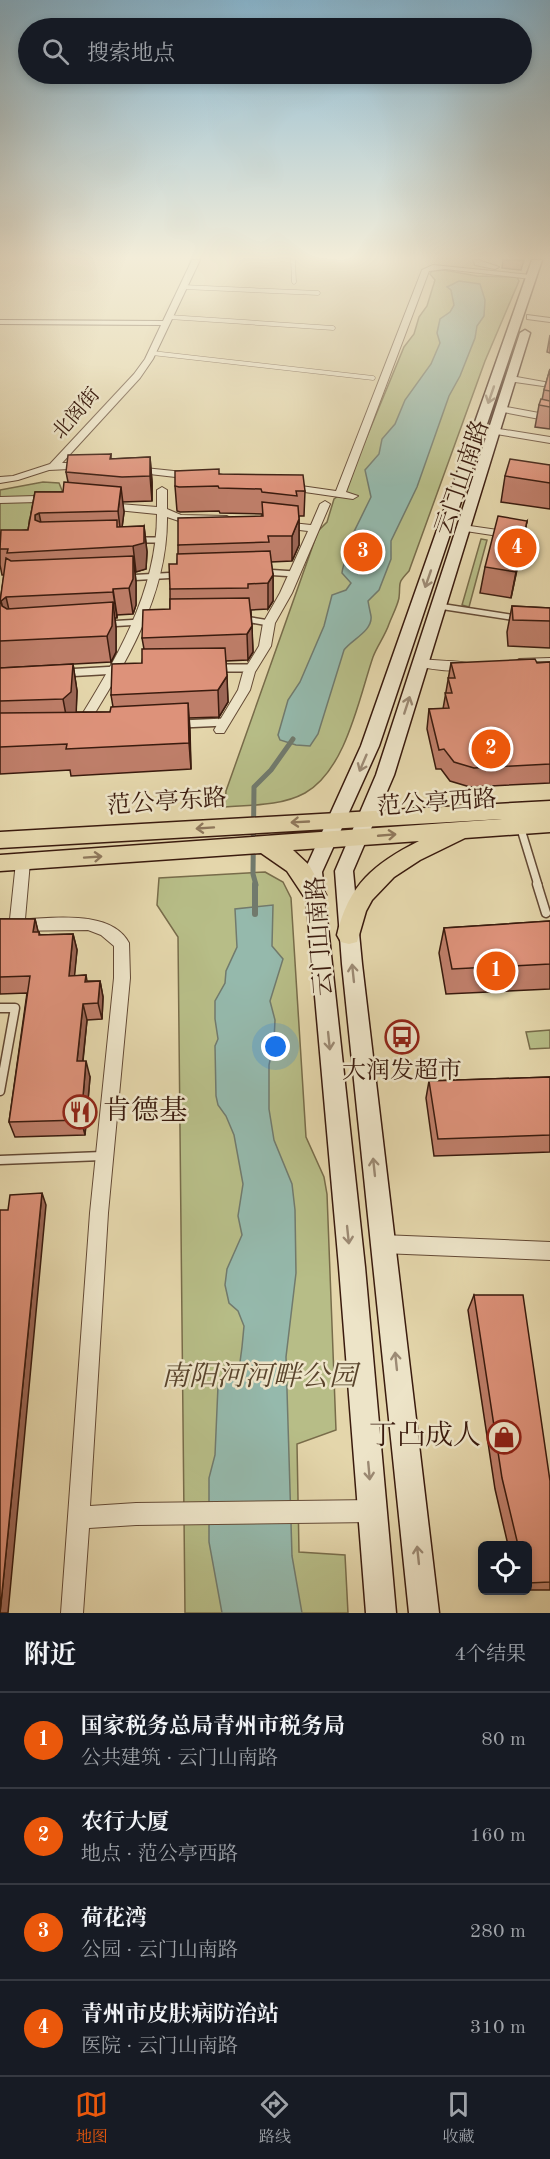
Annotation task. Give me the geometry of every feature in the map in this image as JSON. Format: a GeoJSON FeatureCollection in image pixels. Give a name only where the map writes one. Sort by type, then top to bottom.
{"type":"FeatureCollection","features":[{"type":"Feature","properties":{"kind":"main road","name":"云门山南路"},"geometry":{"type":"LineString","coordinates":[[381,1613],[352,1267],[313,872],[370,746],[511,335]]}},
{"type":"Feature","properties":{"kind":"main road","name":"云门山南路"},"geometry":{"type":"LineString","coordinates":[[424,1613],[382,1244],[344,871],[385,775],[524,335]]}},
{"type":"Feature","properties":{"kind":"main road"},"geometry":{"type":"LineString","coordinates":[[446,525],[463,528]]}},
{"type":"Feature","properties":{"kind":"main road","name":"范公亭西路"},"geometry":{"type":"LineString","coordinates":[[333,830],[550,809]]}},
{"type":"Feature","properties":{"kind":"main road","name":"范公亭西路"},"geometry":{"type":"LineString","coordinates":[[362,828],[477,829],[550,824]]}},
{"type":"Feature","properties":{"kind":"main road"},"geometry":{"type":"LineString","coordinates":[[349,935],[355,910],[370,887],[385,872],[417,852],[477,829]]}},
{"type":"Feature","properties":{"kind":"main road","name":"范公亭东路"},"geometry":{"type":"LineString","coordinates":[[0,840],[264,834],[333,830]]}},
{"type":"Feature","properties":{"kind":"main road"},"geometry":{"type":"LineString","coordinates":[[264,834],[305,874],[315,895]]}},
{"type":"Feature","properties":{"kind":"main road","name":"范公亭东路"},"geometry":{"type":"LineString","coordinates":[[0,863],[29,862],[264,834]]}},
{"type":"Feature","properties":{"kind":"street","name":"北阁街"},"geometry":{"type":"LineString","coordinates":[[53,467],[137,376],[161,335]]}},
{"type":"Feature","properties":{"kind":"street"},"geometry":{"type":"LineString","coordinates":[[340,494],[401,335]]}},
{"type":"Feature","properties":{"kind":"street"},"geometry":{"type":"LineString","coordinates":[[511,379],[548,385]]}},
{"type":"Feature","properties":{"kind":"street"},"geometry":{"type":"LineString","coordinates":[[501,409],[550,418]]}},
{"type":"Feature","properties":{"kind":"street"},"geometry":{"type":"LineString","coordinates":[[493,431],[550,440]]}},
{"type":"Feature","properties":{"kind":"street"},"geometry":{"type":"LineString","coordinates":[[0,480],[14,480],[53,467],[94,467]]}},
{"type":"Feature","properties":{"kind":"street"},"geometry":{"type":"LineString","coordinates":[[130,469],[209,478]]}},
{"type":"Feature","properties":{"kind":"street"},"geometry":{"type":"LineString","coordinates":[[276,486],[353,496]]}},
{"type":"Feature","properties":{"kind":"street"},"geometry":{"type":"LineString","coordinates":[[82,728],[121,670],[144,622],[161,540],[162,490]]}},
{"type":"Feature","properties":{"kind":"street"},"geometry":{"type":"LineString","coordinates":[[0,500],[37,499],[63,504]]}},
{"type":"Feature","properties":{"kind":"street"},"geometry":{"type":"LineString","coordinates":[[223,726],[244,690],[252,668],[265,646],[269,623],[295,573],[324,504]]}},
{"type":"Feature","properties":{"kind":"street"},"geometry":{"type":"LineString","coordinates":[[97,505],[163,511],[179,518],[235,519]]}},
{"type":"Feature","properties":{"kind":"street"},"geometry":{"type":"LineString","coordinates":[[273,524],[314,528]]}},
{"type":"Feature","properties":{"kind":"street"},"geometry":{"type":"LineString","coordinates":[[463,528],[516,536]]}},
{"type":"Feature","properties":{"kind":"street"},"geometry":{"type":"LineString","coordinates":[[504,664],[550,662]]}},
{"type":"Feature","properties":{"kind":"street"},"geometry":{"type":"LineString","coordinates":[[421,663],[446,666],[481,665]]}},
{"type":"Feature","properties":{"kind":"street"},"geometry":{"type":"LineString","coordinates":[[29,862],[9,924],[89,924],[106,931],[121,944],[121,988],[104,1156],[72,1613]]}},
{"type":"Feature","properties":{"kind":"street"},"geometry":{"type":"LineString","coordinates":[[382,1244],[550,1251]]}},
{"type":"Feature","properties":{"kind":"street"},"geometry":{"type":"LineString","coordinates":[[79,1518],[135,1514],[373,1511]]}},
{"type":"Feature","properties":{"kind":"lane"},"geometry":{"type":"LineString","coordinates":[[152,353],[373,378]]}},
{"type":"Feature","properties":{"kind":"lane"},"geometry":{"type":"LineString","coordinates":[[126,541],[161,540]]}},
{"type":"Feature","properties":{"kind":"lane"},"geometry":{"type":"LineString","coordinates":[[258,572],[295,573]]}},
{"type":"Feature","properties":{"kind":"lane"},"geometry":{"type":"LineString","coordinates":[[119,578],[186,575]]}},
{"type":"Feature","properties":{"kind":"lane"},"geometry":{"type":"LineString","coordinates":[[439,606],[457,607],[526,620]]}},
{"type":"Feature","properties":{"kind":"lane"},"geometry":{"type":"LineString","coordinates":[[236,619],[269,623]]}},
{"type":"Feature","properties":{"kind":"lane"},"geometry":{"type":"LineString","coordinates":[[105,624],[144,622]]}},
{"type":"Feature","properties":{"kind":"lane"},"geometry":{"type":"LineString","coordinates":[[206,669],[252,668]]}},
{"type":"Feature","properties":{"kind":"lane"},"geometry":{"type":"LineString","coordinates":[[58,674],[121,670]]}},
{"type":"Feature","properties":{"kind":"lane"},"geometry":{"type":"LineString","coordinates":[[179,725],[223,726]]}},
{"type":"Feature","properties":{"kind":"lane"},"geometry":{"type":"LineString","coordinates":[[520,826],[546,913]]}},
{"type":"Feature","properties":{"kind":"lane"},"geometry":{"type":"LineString","coordinates":[[0,1008],[15,1008],[0,1086]]}},
{"type":"Feature","properties":{"kind":"lane"},"geometry":{"type":"LineString","coordinates":[[0,1160],[104,1156]]}},
{"type":"Feature","properties":{"kind":"green space"},"geometry":{"type":"Polygon","coordinates":[[[413,335],[496,335],[409,571],[401,581],[397,605],[373,657],[341,751],[319,782],[305,793],[276,803],[225,807],[226,791],[318,531],[327,522],[334,499],[344,492],[404,347],[413,335]]]}},
{"type":"Feature","properties":{"kind":"green space"},"geometry":{"type":"Polygon","coordinates":[[[43,482],[59,483],[70,510],[40,512],[29,520],[31,544],[0,563],[0,490],[43,482]]]}},
{"type":"Feature","properties":{"kind":"green space"},"geometry":{"type":"Polygon","coordinates":[[[481,539],[487,540],[469,607],[462,605],[481,539]]]}},
{"type":"Feature","properties":{"kind":"green space","name":"南阳河河畔公园"},"geometry":{"type":"Polygon","coordinates":[[[265,872],[283,882],[291,898],[306,1137],[324,1177],[327,1194],[336,1430],[297,1444],[299,1552],[345,1555],[348,1613],[185,1613],[178,937],[157,905],[159,878],[265,872]]]}},
{"type":"Feature","properties":{"kind":"green space"},"geometry":{"type":"Polygon","coordinates":[[[550,1030],[550,1048],[530,1049],[526,1032],[550,1030]]]}},
{"type":"Feature","properties":{"kind":"water"},"geometry":{"type":"Polygon","coordinates":[[[438,335],[475,335],[460,376],[449,396],[417,487],[391,541],[391,559],[379,590],[368,601],[371,616],[369,626],[344,650],[318,734],[310,746],[280,740],[278,735],[288,700],[300,682],[324,626],[332,595],[346,590],[351,583],[342,573],[348,544],[371,497],[365,470],[379,454],[382,439],[395,424],[405,400],[431,364],[440,343],[438,335]]]}},
{"type":"Feature","properties":{"kind":"water"},"geometry":{"type":"Polygon","coordinates":[[[273,905],[272,946],[283,959],[270,1001],[275,1020],[269,1065],[269,1109],[274,1140],[292,1184],[295,1210],[296,1273],[286,1357],[292,1556],[302,1613],[222,1613],[209,1542],[209,1478],[215,1455],[218,1386],[232,1376],[240,1362],[242,1347],[244,1326],[238,1311],[229,1303],[225,1285],[227,1269],[242,1235],[238,1216],[243,1184],[234,1135],[226,1116],[218,1105],[216,1096],[215,1046],[218,1039],[215,1001],[225,983],[226,971],[237,947],[235,909],[273,905]]]}},
{"type":"Feature","properties":{"kind":"building"},"geometry":{"type":"Polygon","coordinates":[[[550,369],[550,391],[544,390],[550,369]]]}},
{"type":"Feature","properties":{"kind":"building"},"geometry":{"type":"Polygon","coordinates":[[[541,399],[550,401],[550,407],[539,405],[541,399]]]}},
{"type":"Feature","properties":{"kind":"building"},"geometry":{"type":"Polygon","coordinates":[[[111,454],[110,459],[150,457],[150,476],[122,477],[66,472],[68,455],[111,454]]]}},
{"type":"Feature","properties":{"kind":"building"},"geometry":{"type":"Polygon","coordinates":[[[510,459],[550,465],[550,483],[505,476],[510,459]]]}},
{"type":"Feature","properties":{"kind":"building"},"geometry":{"type":"Polygon","coordinates":[[[219,469],[219,474],[303,475],[305,491],[296,491],[297,496],[262,492],[261,489],[175,486],[175,471],[219,469]]]}},
{"type":"Feature","properties":{"kind":"building"},"geometry":{"type":"Polygon","coordinates":[[[64,482],[121,487],[118,511],[39,513],[35,515],[35,520],[40,522],[117,520],[117,527],[144,526],[144,543],[133,546],[7,553],[8,549],[0,549],[1,530],[28,530],[35,492],[63,492],[64,482]]]}},
{"type":"Feature","properties":{"kind":"building"},"geometry":{"type":"Polygon","coordinates":[[[262,502],[298,506],[299,519],[292,536],[268,536],[269,542],[178,545],[178,518],[263,516],[262,502]]]}},
{"type":"Feature","properties":{"kind":"building"},"geometry":{"type":"Polygon","coordinates":[[[498,516],[527,521],[516,572],[485,567],[498,516]]]}},
{"type":"Feature","properties":{"kind":"building"},"geometry":{"type":"Polygon","coordinates":[[[270,551],[273,575],[268,583],[248,584],[248,588],[170,589],[169,564],[177,564],[177,554],[270,551]]]}},
{"type":"Feature","properties":{"kind":"building"},"geometry":{"type":"Polygon","coordinates":[[[133,556],[133,579],[129,588],[113,589],[113,592],[6,597],[1,601],[2,606],[7,609],[113,602],[112,626],[107,636],[0,641],[0,602],[6,558],[11,561],[133,556]]]}},
{"type":"Feature","properties":{"kind":"building"},"geometry":{"type":"Polygon","coordinates":[[[249,598],[252,626],[247,634],[142,638],[143,610],[170,609],[170,599],[249,598]]]}},
{"type":"Feature","properties":{"kind":"building"},"geometry":{"type":"Polygon","coordinates":[[[512,606],[550,608],[550,621],[513,620],[512,606]]]}},
{"type":"Feature","properties":{"kind":"building"},"geometry":{"type":"Polygon","coordinates":[[[225,648],[227,676],[218,690],[111,695],[112,664],[142,663],[142,649],[225,648]]]}},
{"type":"Feature","properties":{"kind":"building"},"geometry":{"type":"Polygon","coordinates":[[[535,659],[537,663],[550,662],[550,764],[474,768],[454,762],[444,749],[439,750],[429,709],[449,708],[445,693],[452,693],[448,678],[455,678],[451,663],[535,659]]]}},
{"type":"Feature","properties":{"kind":"building"},"geometry":{"type":"Polygon","coordinates":[[[73,664],[71,692],[63,699],[0,701],[0,668],[73,664]]]}},
{"type":"Feature","properties":{"kind":"building"},"geometry":{"type":"Polygon","coordinates":[[[188,703],[189,743],[66,749],[67,744],[0,747],[0,713],[110,712],[111,707],[188,703]]]}},
{"type":"Feature","properties":{"kind":"building"},"geometry":{"type":"Polygon","coordinates":[[[0,919],[35,919],[33,932],[39,932],[39,935],[73,934],[69,976],[86,975],[85,982],[100,981],[98,1003],[83,1004],[77,1061],[86,1061],[81,1120],[9,1122],[30,976],[0,977],[0,919]]]}},
{"type":"Feature","properties":{"kind":"building"},"geometry":{"type":"Polygon","coordinates":[[[550,921],[550,964],[452,969],[444,928],[550,921]]]}},
{"type":"Feature","properties":{"kind":"building"},"geometry":{"type":"Polygon","coordinates":[[[550,1077],[550,1135],[438,1139],[429,1081],[550,1077]]]}},
{"type":"Feature","properties":{"kind":"building"},"geometry":{"type":"Polygon","coordinates":[[[42,1193],[0,1613],[0,1210],[8,1210],[10,1195],[42,1193]]]}},
{"type":"Feature","properties":{"kind":"building"},"geometry":{"type":"Polygon","coordinates":[[[474,1295],[523,1295],[550,1481],[550,1582],[532,1583],[532,1541],[517,1541],[502,1478],[474,1295]]]}},
{"type":"Feature","properties":{"kind":"waterway"},"geometry":{"type":"LineString","coordinates":[[256,885],[253,874],[254,787],[271,770],[293,739]]}},
{"type":"Feature","properties":{"kind":"waterway"},"geometry":{"type":"LineString","coordinates":[[255,884],[255,914]]}},
{"type":"Feature","properties":{"kind":"place","name":"青州市皮肤病防治站"},"geometry":{"type":"Point","coordinates":[517,548]}},
{"type":"Feature","properties":{"kind":"place","name":"荷花湾"},"geometry":{"type":"Point","coordinates":[363,552]}},
{"type":"Feature","properties":{"kind":"place","name":"农行大厦"},"geometry":{"type":"Point","coordinates":[491,749]}},
{"type":"Feature","properties":{"kind":"place","name":"国家税务总局青州市税务局"},"geometry":{"type":"Point","coordinates":[496,971]}},
{"type":"Feature","properties":{"kind":"place","name":"大润发超市"},"geometry":{"type":"Point","coordinates":[402,1037]}},
{"type":"Feature","properties":{"kind":"place","name":"肯德基"},"geometry":{"type":"Point","coordinates":[80,1112]}},
{"type":"Feature","properties":{"kind":"place","name":"丁凸成人"},"geometry":{"type":"Point","coordinates":[504,1437]}}]}
